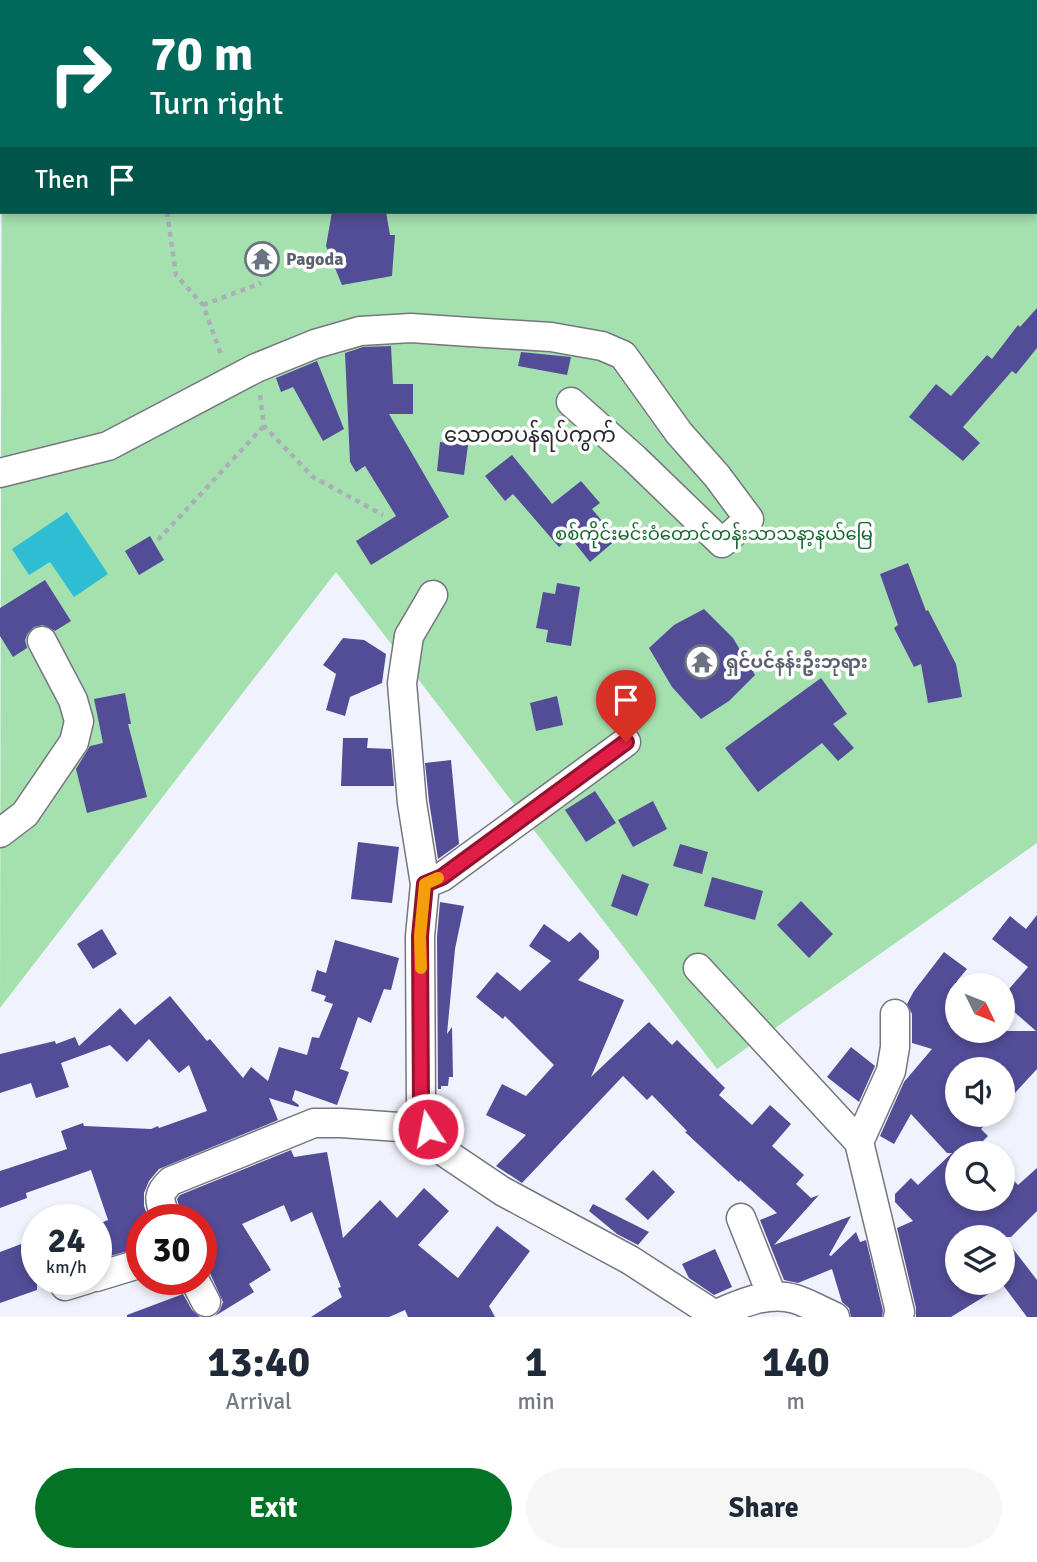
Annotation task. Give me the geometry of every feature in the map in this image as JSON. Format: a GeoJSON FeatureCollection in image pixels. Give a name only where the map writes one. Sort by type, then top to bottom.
{"type":"FeatureCollection","features":[{"type":"Feature","properties":{"kind":"street"},"geometry":{"type":"LineString","coordinates":[[0,473],[108,446],[256,368],[315,344],[360,331],[411,328],[470,331],[551,337],[602,346],[623,355],[679,433],[717,476],[749,519],[722,543],[571,402]]}},
{"type":"Feature","properties":{"kind":"street"},"geometry":{"type":"LineString","coordinates":[[433,595],[409,636],[402,683],[412,803],[425,884],[420,936],[421,1107],[428,1129],[447,1154],[502,1191],[630,1260],[712,1316],[793,1298],[835,1317]]}},
{"type":"Feature","properties":{"kind":"street"},"geometry":{"type":"LineString","coordinates":[[0,833],[25,814],[74,742],[79,721],[73,700],[42,641]]}},
{"type":"Feature","properties":{"kind":"street"},"geometry":{"type":"LineString","coordinates":[[425,884],[442,877],[626,742]]}},
{"type":"Feature","properties":{"kind":"street"},"geometry":{"type":"LineString","coordinates":[[698,968],[859,1142],[900,1312],[898,1317]]}},
{"type":"Feature","properties":{"kind":"street"},"geometry":{"type":"LineString","coordinates":[[859,1142],[891,1071],[895,1047],[895,1014]]}},
{"type":"Feature","properties":{"kind":"street"},"geometry":{"type":"LineString","coordinates":[[160,1204],[161,1190],[171,1181],[314,1123],[428,1129]]}},
{"type":"Feature","properties":{"kind":"street"},"geometry":{"type":"LineString","coordinates":[[741,1218],[763,1304]]}},
{"type":"Feature","properties":{"kind":"path"},"geometry":{"type":"LineString","coordinates":[[167,214],[176,275],[204,305],[223,362],[256,368],[264,426],[313,477],[383,515]]}},
{"type":"Feature","properties":{"kind":"path"},"geometry":{"type":"LineString","coordinates":[[204,305],[261,283]]}},
{"type":"Feature","properties":{"kind":"path"},"geometry":{"type":"LineString","coordinates":[[158,540],[264,426]]}},
{"type":"Feature","properties":{"kind":"green space","name":"စစ်ကိုင်းမင်းဝံတောင်တန်းသာသနာ့နယ်မြေ"},"geometry":{"type":"Polygon","coordinates":[[[2,214],[1037,214],[1037,843],[717,1069],[336,572],[0,1008],[2,214]]]}},
{"type":"Feature","properties":{"kind":"water"},"geometry":{"type":"Polygon","coordinates":[[[67,512],[108,574],[74,597],[50,562],[29,575],[12,549],[67,512]]]}},
{"type":"Feature","properties":{"kind":"building"},"geometry":{"type":"Polygon","coordinates":[[[332,214],[386,214],[390,235],[395,235],[392,276],[342,285],[326,246],[332,214]]]}},
{"type":"Feature","properties":{"kind":"building"},"geometry":{"type":"Polygon","coordinates":[[[1037,308],[1037,348],[1016,374],[1012,371],[963,427],[980,443],[963,461],[909,417],[936,384],[951,396],[987,355],[992,359],[1018,325],[1020,327],[1037,308]]]}},
{"type":"Feature","properties":{"kind":"building"},"geometry":{"type":"Polygon","coordinates":[[[391,346],[393,384],[413,384],[413,414],[389,414],[449,517],[371,565],[356,541],[396,516],[365,466],[356,472],[350,462],[345,353],[363,347],[391,346]]]}},
{"type":"Feature","properties":{"kind":"building"},"geometry":{"type":"Polygon","coordinates":[[[521,352],[571,357],[567,375],[518,366],[521,352]]]}},
{"type":"Feature","properties":{"kind":"building"},"geometry":{"type":"Polygon","coordinates":[[[317,361],[344,429],[323,441],[293,387],[281,392],[276,378],[317,361]]]}},
{"type":"Feature","properties":{"kind":"building"},"geometry":{"type":"Polygon","coordinates":[[[440,442],[468,445],[464,475],[437,471],[440,442]]]}},
{"type":"Feature","properties":{"kind":"building"},"geometry":{"type":"Polygon","coordinates":[[[512,455],[552,504],[581,481],[600,503],[592,509],[617,539],[590,562],[570,537],[559,547],[513,494],[505,501],[485,476],[512,455]]]}},
{"type":"Feature","properties":{"kind":"building"},"geometry":{"type":"Polygon","coordinates":[[[150,536],[164,560],[139,575],[125,551],[150,536]]]}},
{"type":"Feature","properties":{"kind":"building"},"geometry":{"type":"Polygon","coordinates":[[[908,563],[926,611],[928,610],[956,664],[962,697],[928,703],[921,664],[914,667],[894,628],[898,625],[880,574],[908,563]]]}},
{"type":"Feature","properties":{"kind":"building"},"geometry":{"type":"Polygon","coordinates":[[[45,580],[71,621],[55,631],[43,625],[34,627],[25,640],[27,648],[13,657],[0,636],[0,608],[45,580]]]}},
{"type":"Feature","properties":{"kind":"building"},"geometry":{"type":"Polygon","coordinates":[[[557,583],[580,587],[571,646],[546,642],[548,630],[536,628],[543,592],[555,594],[557,583]]]}},
{"type":"Feature","properties":{"kind":"building","name":"ရှင်ပင်နန်းဦးဘုရား"},"geometry":{"type":"Polygon","coordinates":[[[704,609],[733,638],[755,675],[729,701],[701,719],[672,687],[649,648],[674,625],[704,609]]]}},
{"type":"Feature","properties":{"kind":"building"},"geometry":{"type":"Polygon","coordinates":[[[343,638],[364,640],[386,654],[382,683],[350,697],[345,716],[326,710],[336,674],[323,665],[343,638]]]}},
{"type":"Feature","properties":{"kind":"building"},"geometry":{"type":"Polygon","coordinates":[[[821,678],[847,714],[833,724],[854,748],[838,761],[822,743],[758,792],[725,748],[821,678]]]}},
{"type":"Feature","properties":{"kind":"building"},"geometry":{"type":"Polygon","coordinates":[[[125,693],[131,724],[128,724],[147,797],[87,813],[76,769],[90,746],[103,743],[94,699],[125,693]]]}},
{"type":"Feature","properties":{"kind":"building"},"geometry":{"type":"Polygon","coordinates":[[[557,696],[563,725],[536,731],[530,703],[557,696]]]}},
{"type":"Feature","properties":{"kind":"building"},"geometry":{"type":"Polygon","coordinates":[[[343,738],[368,738],[367,748],[391,749],[394,786],[341,786],[343,738]]]}},
{"type":"Feature","properties":{"kind":"building"},"geometry":{"type":"Polygon","coordinates":[[[451,760],[459,844],[438,859],[425,763],[451,760]]]}},
{"type":"Feature","properties":{"kind":"building"},"geometry":{"type":"Polygon","coordinates":[[[595,791],[616,823],[586,842],[565,810],[595,791]]]}},
{"type":"Feature","properties":{"kind":"building"},"geometry":{"type":"Polygon","coordinates":[[[653,801],[667,829],[633,847],[618,820],[653,801]]]}},
{"type":"Feature","properties":{"kind":"building"},"geometry":{"type":"Polygon","coordinates":[[[358,842],[399,847],[392,903],[351,899],[358,842]]]}},
{"type":"Feature","properties":{"kind":"building"},"geometry":{"type":"Polygon","coordinates":[[[680,844],[708,852],[702,874],[673,866],[680,844]]]}},
{"type":"Feature","properties":{"kind":"building"},"geometry":{"type":"Polygon","coordinates":[[[622,874],[649,884],[637,916],[611,906],[622,874]]]}},
{"type":"Feature","properties":{"kind":"building"},"geometry":{"type":"Polygon","coordinates":[[[712,877],[763,891],[755,920],[704,906],[712,877]]]}},
{"type":"Feature","properties":{"kind":"building"},"geometry":{"type":"Polygon","coordinates":[[[801,901],[833,934],[809,958],[777,925],[801,901]]]}},
{"type":"Feature","properties":{"kind":"building"},"geometry":{"type":"Polygon","coordinates":[[[440,902],[464,906],[455,949],[447,1034],[452,1027],[453,1077],[449,1077],[448,1086],[438,1089],[437,937],[440,902]]]}},
{"type":"Feature","properties":{"kind":"building"},"geometry":{"type":"Polygon","coordinates":[[[1037,915],[1037,1069],[1015,1093],[1015,1057],[945,1057],[945,1127],[983,1127],[981,1129],[988,1136],[983,1141],[945,1141],[945,1151],[911,1114],[894,1144],[880,1136],[904,1082],[932,1049],[912,1043],[912,1014],[907,1004],[944,952],[967,969],[964,973],[945,973],[945,1043],[1015,1043],[1015,1031],[1036,1031],[1015,1013],[1015,982],[1028,967],[992,939],[1010,916],[1026,929],[1037,915]]]}},
{"type":"Feature","properties":{"kind":"building"},"geometry":{"type":"Polygon","coordinates":[[[544,924],[569,942],[580,932],[599,951],[599,958],[578,980],[624,1000],[591,1077],[649,1022],[672,1045],[677,1040],[725,1088],[719,1095],[752,1125],[770,1105],[791,1124],[772,1146],[804,1175],[796,1184],[811,1198],[819,1195],[774,1245],[851,1216],[829,1255],[856,1232],[860,1242],[866,1240],[883,1311],[882,1317],[851,1317],[849,1308],[842,1302],[832,1269],[798,1283],[784,1280],[760,1220],[777,1213],[685,1132],[687,1131],[652,1095],[647,1100],[623,1076],[522,1183],[496,1166],[526,1135],[486,1115],[502,1084],[526,1096],[554,1065],[505,1016],[503,1019],[476,997],[497,972],[520,991],[551,961],[529,946],[544,924]]]}},
{"type":"Feature","properties":{"kind":"building"},"geometry":{"type":"Polygon","coordinates":[[[102,929],[117,954],[93,969],[77,944],[102,929]]]}},
{"type":"Feature","properties":{"kind":"building"},"geometry":{"type":"Polygon","coordinates":[[[335,940],[399,958],[391,990],[384,989],[371,1023],[358,1017],[340,1069],[349,1072],[337,1105],[295,1090],[292,1100],[298,1107],[269,1098],[278,1120],[159,1169],[149,1181],[144,1193],[144,1204],[126,1204],[126,1252],[112,1255],[112,1204],[103,1204],[91,1170],[26,1193],[27,1198],[0,1208],[0,1171],[67,1149],[61,1131],[83,1123],[84,1126],[159,1128],[207,1111],[189,1065],[179,1073],[149,1039],[127,1062],[110,1045],[61,1063],[69,1087],[36,1098],[31,1083],[0,1093],[0,1054],[55,1041],[56,1044],[75,1037],[79,1046],[120,1008],[135,1025],[170,996],[207,1041],[210,1039],[243,1078],[251,1067],[268,1081],[279,1047],[307,1055],[312,1037],[319,1038],[333,1004],[324,1001],[326,996],[311,991],[317,970],[326,973],[335,940]]]}},
{"type":"Feature","properties":{"kind":"building"},"geometry":{"type":"Polygon","coordinates":[[[851,1047],[875,1066],[859,1102],[827,1077],[851,1047]]]}},
{"type":"Feature","properties":{"kind":"building"},"geometry":{"type":"Polygon","coordinates":[[[291,1150],[294,1157],[327,1152],[343,1238],[380,1200],[397,1218],[424,1188],[449,1211],[418,1245],[458,1278],[497,1226],[530,1251],[489,1306],[495,1317],[408,1317],[405,1310],[389,1317],[311,1317],[342,1297],[338,1288],[341,1287],[312,1212],[291,1222],[284,1205],[242,1224],[271,1270],[249,1284],[254,1292],[215,1316],[223,1302],[217,1289],[217,1204],[178,1204],[177,1199],[180,1195],[291,1150]]]}},
{"type":"Feature","properties":{"kind":"building"},"geometry":{"type":"Polygon","coordinates":[[[945,1160],[945,1211],[1015,1211],[1015,1182],[1018,1185],[1037,1168],[1037,1211],[1015,1233],[1015,1225],[945,1225],[945,1295],[987,1295],[951,1317],[916,1317],[897,1228],[913,1221],[895,1202],[895,1194],[911,1178],[918,1185],[945,1160]]]}},
{"type":"Feature","properties":{"kind":"building"},"geometry":{"type":"Polygon","coordinates":[[[653,1170],[675,1192],[648,1220],[625,1199],[653,1170]]]}},
{"type":"Feature","properties":{"kind":"building"},"geometry":{"type":"Polygon","coordinates":[[[593,1204],[649,1232],[638,1245],[617,1234],[589,1211],[593,1204]]]}},
{"type":"Feature","properties":{"kind":"building"},"geometry":{"type":"Polygon","coordinates":[[[21,1244],[23,1295],[0,1303],[0,1252],[21,1244]]]}},
{"type":"Feature","properties":{"kind":"building"},"geometry":{"type":"Polygon","coordinates":[[[715,1249],[732,1287],[714,1295],[689,1278],[682,1264],[715,1249]]]}},
{"type":"Feature","properties":{"kind":"building"},"geometry":{"type":"Polygon","coordinates":[[[1015,1251],[1037,1280],[1037,1317],[1027,1317],[1010,1295],[1015,1295],[1015,1251]]]}},
{"type":"Feature","properties":{"kind":"building"},"geometry":{"type":"Polygon","coordinates":[[[184,1295],[192,1310],[200,1317],[127,1317],[184,1295]]]}},
{"type":"Feature","properties":{"kind":"slow traffic"},"geometry":{"type":"LineString","coordinates":[[421,968],[420,936],[425,884],[438,878]]}},
{"type":"Feature","properties":{"kind":"place","name":"Pagoda"},"geometry":{"type":"Point","coordinates":[262,259]}},
{"type":"Feature","properties":{"kind":"place","name":"ရှင်ပင်နန်းဦးဘုရား"},"geometry":{"type":"Point","coordinates":[702,662]}},
{"type":"Feature","properties":{"kind":"district","name":"သောတပန်ရပ်ကွက်"},"geometry":{"type":"Point","coordinates":[530,435]}},
{"type":"Feature","properties":{"kind":"route"},"geometry":{"type":"LineString","coordinates":[[428,1129],[421,1107],[420,936],[425,884],[442,877],[626,742]]}}]}
